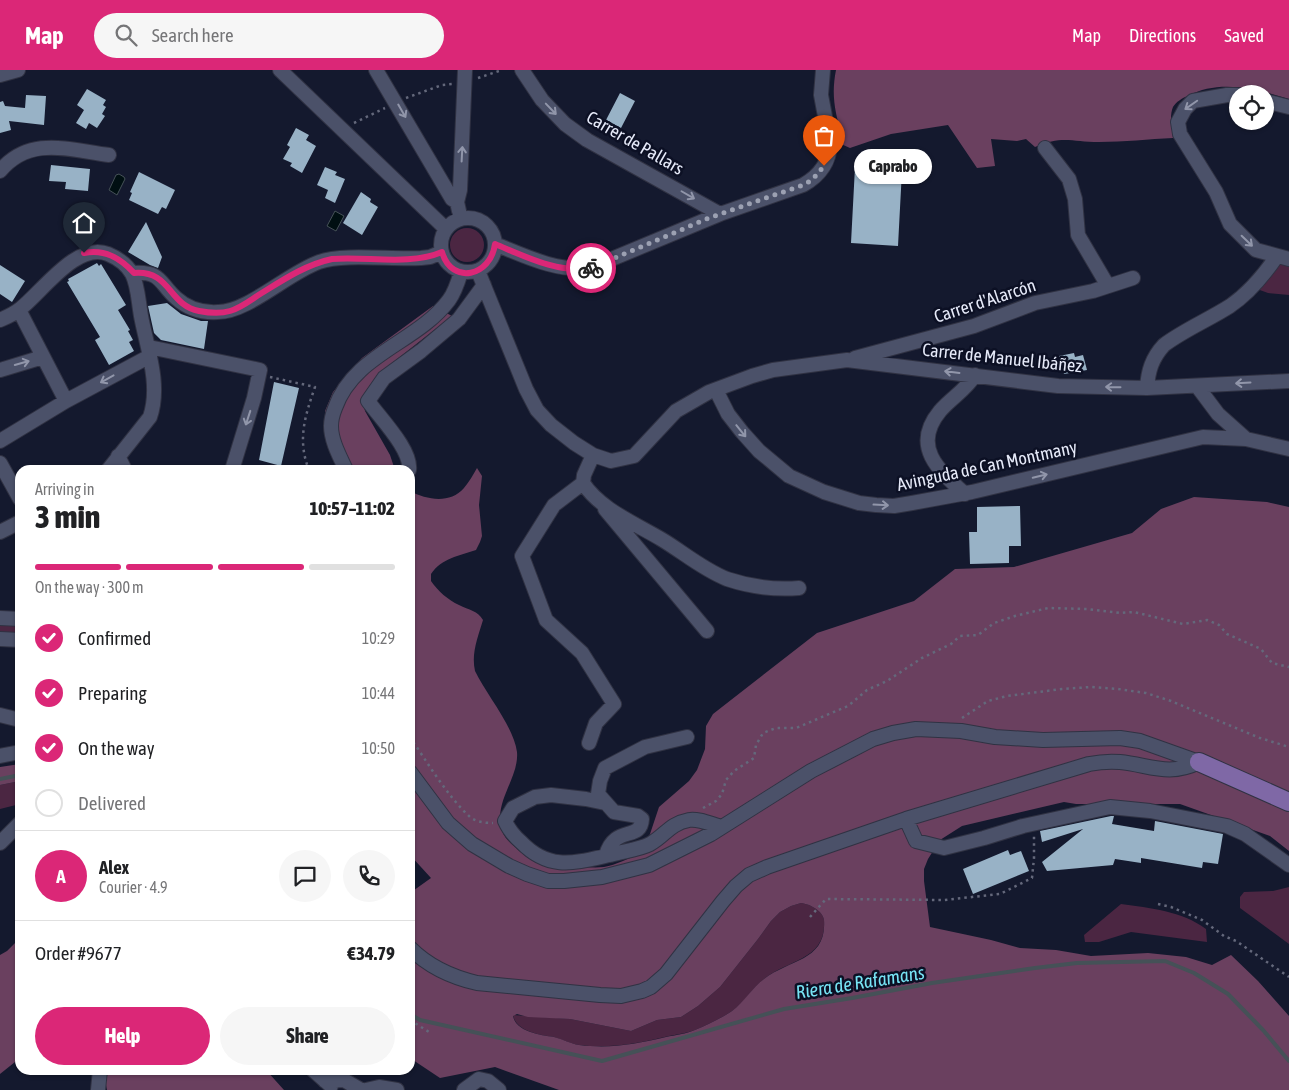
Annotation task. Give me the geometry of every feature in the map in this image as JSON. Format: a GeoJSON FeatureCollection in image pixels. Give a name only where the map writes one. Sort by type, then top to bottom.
{"type":"FeatureCollection","features":[{"type":"Feature","properties":{"kind":"main road"},"geometry":{"type":"LineString","coordinates":[[1199,762],[1289,802]]}},
{"type":"Feature","properties":{"kind":"street"},"geometry":{"type":"LineString","coordinates":[[0,75],[18,70]]}},
{"type":"Feature","properties":{"kind":"street"},"geometry":{"type":"LineString","coordinates":[[280,70],[446,229]]}},
{"type":"Feature","properties":{"kind":"street"},"geometry":{"type":"LineString","coordinates":[[376,70],[455,195],[462,218]]}},
{"type":"Feature","properties":{"kind":"street","name":"Carrer de Pallars"},"geometry":{"type":"LineString","coordinates":[[522,70],[542,100],[565,124],[587,140],[720,214]]}},
{"type":"Feature","properties":{"kind":"street"},"geometry":{"type":"LineString","coordinates":[[495,244],[550,265],[570,269],[590,268],[720,214],[803,185],[819,173],[830,152],[821,95],[823,70]]}},
{"type":"Feature","properties":{"kind":"street"},"geometry":{"type":"LineString","coordinates":[[455,195],[465,76]]}},
{"type":"Feature","properties":{"kind":"street"},"geometry":{"type":"LineString","coordinates":[[1229,95],[1193,102],[1185,109],[1178,122],[1180,134],[1216,192],[1230,224],[1256,250],[1283,258]]}},
{"type":"Feature","properties":{"kind":"street"},"geometry":{"type":"LineString","coordinates":[[1274,103],[1289,107]]}},
{"type":"Feature","properties":{"kind":"street"},"geometry":{"type":"LineString","coordinates":[[0,171],[18,156],[37,148],[51,147],[109,155]]}},
{"type":"Feature","properties":{"kind":"street"},"geometry":{"type":"LineString","coordinates":[[1045,148],[1069,178],[1075,199],[1078,235],[1108,286]]}},
{"type":"Feature","properties":{"kind":"street"},"geometry":{"type":"LineString","coordinates":[[462,218],[477,219],[484,223],[494,237],[495,244],[491,260],[478,271],[470,273],[461,272],[448,265],[444,260],[442,252],[441,244],[446,229],[453,222],[462,218]]}},
{"type":"Feature","properties":{"kind":"street"},"geometry":{"type":"LineString","coordinates":[[0,320],[19,310],[69,263],[84,253],[105,252],[121,261],[134,273],[153,378],[153,407],[150,417],[112,465]]}},
{"type":"Feature","properties":{"kind":"street"},"geometry":{"type":"LineString","coordinates":[[134,273],[144,272],[157,277],[174,297],[190,308],[198,311],[228,312],[241,307],[287,278],[320,261],[344,258],[421,258],[430,257],[442,252]]}},
{"type":"Feature","properties":{"kind":"street"},"geometry":{"type":"LineString","coordinates":[[1147,388],[1150,367],[1164,345],[1231,305],[1249,290],[1267,270],[1283,258]]}},
{"type":"Feature","properties":{"kind":"street"},"geometry":{"type":"LineString","coordinates":[[478,271],[526,389],[537,410],[566,437],[594,455],[611,460],[634,456],[676,411],[699,397],[716,390]]}},
{"type":"Feature","properties":{"kind":"street"},"geometry":{"type":"LineString","coordinates":[[344,465],[336,448],[331,426],[338,400],[347,385],[368,363],[430,320],[454,293],[461,272]]}},
{"type":"Feature","properties":{"kind":"street","name":"Carrer d'Alarcón"},"geometry":{"type":"LineString","coordinates":[[847,360],[974,326],[1035,303],[1092,291],[1133,278]]}},
{"type":"Feature","properties":{"kind":"street"},"geometry":{"type":"LineString","coordinates":[[410,465],[405,449],[368,401],[384,378],[421,351],[459,318],[484,285]]}},
{"type":"Feature","properties":{"kind":"street"},"geometry":{"type":"LineString","coordinates":[[19,310],[66,401]]}},
{"type":"Feature","properties":{"kind":"street"},"geometry":{"type":"LineString","coordinates":[[0,441],[149,351],[259,372],[254,398],[234,465]]}},
{"type":"Feature","properties":{"kind":"street"},"geometry":{"type":"LineString","coordinates":[[0,370],[44,357]]}},
{"type":"Feature","properties":{"kind":"street","name":"Carrer de Manuel Ibáñez"},"geometry":{"type":"LineString","coordinates":[[716,390],[773,370],[847,360],[1058,386],[1147,388],[1289,381]]}},
{"type":"Feature","properties":{"kind":"street"},"geometry":{"type":"LineString","coordinates":[[966,494],[935,464],[928,447],[928,433],[941,411],[966,388],[975,375]]}},
{"type":"Feature","properties":{"kind":"street","name":"Avinguda de Can Montmany"},"geometry":{"type":"LineString","coordinates":[[1197,386],[1218,414],[1246,439]]}},
{"type":"Feature","properties":{"kind":"street","name":"Avinguda de Can Montmany"},"geometry":{"type":"LineString","coordinates":[[716,390],[728,414],[742,432],[759,451],[789,476],[809,486],[858,503],[876,505],[894,506],[966,494],[1203,438],[1246,439],[1289,449]]}},
{"type":"Feature","properties":{"kind":"street"},"geometry":{"type":"LineString","coordinates":[[1203,438],[1213,430],[1218,414]]}},
{"type":"Feature","properties":{"kind":"street"},"geometry":{"type":"LineString","coordinates":[[589,743],[596,723],[614,704],[582,653],[546,620],[522,556],[554,505],[583,483],[584,475],[594,455]]}},
{"type":"Feature","properties":{"kind":"street"},"geometry":{"type":"LineString","coordinates":[[118,456],[122,465]]}},
{"type":"Feature","properties":{"kind":"street"},"geometry":{"type":"LineString","coordinates":[[0,463],[15,489]]}},
{"type":"Feature","properties":{"kind":"street"},"geometry":{"type":"LineString","coordinates":[[583,483],[604,504],[702,567],[726,578],[758,587],[778,589],[799,588]]}},
{"type":"Feature","properties":{"kind":"street"},"geometry":{"type":"LineString","coordinates":[[604,504],[605,511],[706,631]]}},
{"type":"Feature","properties":{"kind":"street"},"geometry":{"type":"LineString","coordinates":[[0,532],[15,524]]}},
{"type":"Feature","properties":{"kind":"street"},"geometry":{"type":"LineString","coordinates":[[0,618],[15,618]]}},
{"type":"Feature","properties":{"kind":"street"},"geometry":{"type":"LineString","coordinates":[[0,639],[15,640]]}},
{"type":"Feature","properties":{"kind":"street"},"geometry":{"type":"LineString","coordinates":[[0,715],[15,719]]}},
{"type":"Feature","properties":{"kind":"street"},"geometry":{"type":"LineString","coordinates":[[415,779],[448,823],[458,833],[509,866],[548,881],[585,879],[634,870],[649,865],[722,827],[811,771],[873,739],[893,733],[916,729],[947,730],[995,737],[1043,740],[1113,738],[1140,741],[1199,762]]}},
{"type":"Feature","properties":{"kind":"street"},"geometry":{"type":"LineString","coordinates":[[606,855],[609,845],[616,838],[638,831],[642,825],[642,819],[638,816],[614,812],[598,794],[605,768],[645,747],[687,737]]}},
{"type":"Feature","properties":{"kind":"street"},"geometry":{"type":"LineString","coordinates":[[0,756],[15,753]]}},
{"type":"Feature","properties":{"kind":"street"},"geometry":{"type":"LineString","coordinates":[[415,952],[434,968],[461,980],[600,995],[633,994],[651,987],[666,974],[723,901],[748,875],[767,866],[906,819],[1089,764],[1114,762],[1161,770],[1180,770],[1199,762]]}},
{"type":"Feature","properties":{"kind":"street"},"geometry":{"type":"LineString","coordinates":[[605,803],[551,795],[535,798],[513,808],[505,821],[509,829],[528,849],[544,859],[558,863],[568,863],[636,849],[651,843],[675,824],[692,819],[722,827]]}},
{"type":"Feature","properties":{"kind":"street"},"geometry":{"type":"LineString","coordinates":[[906,819],[916,842],[944,848],[1031,824],[1110,807],[1150,811],[1227,826],[1245,834],[1289,865]]}},
{"type":"Feature","properties":{"kind":"street"},"geometry":{"type":"LineString","coordinates":[[0,843],[15,828]]}},
{"type":"Feature","properties":{"kind":"street"},"geometry":{"type":"LineString","coordinates":[[98,1090],[100,1075]]}},
{"type":"Feature","properties":{"kind":"street"},"geometry":{"type":"LineString","coordinates":[[318,1075],[336,1090]]}},
{"type":"Feature","properties":{"kind":"street"},"geometry":{"type":"LineString","coordinates":[[325,1081],[344,1080],[360,1090]]}},
{"type":"Feature","properties":{"kind":"street"},"geometry":{"type":"LineString","coordinates":[[464,1090],[479,1080],[488,1081],[499,1090]]}},
{"type":"Feature","properties":{"kind":"street"},"geometry":{"type":"LineString","coordinates":[[366,1090],[379,1087],[398,1090]]}},
{"type":"Feature","properties":{"kind":"path"},"geometry":{"type":"LineString","coordinates":[[342,130],[396,102],[465,76],[502,70]]}},
{"type":"Feature","properties":{"kind":"path"},"geometry":{"type":"LineString","coordinates":[[259,372],[315,387],[303,428],[302,443],[307,465]]}},
{"type":"Feature","properties":{"kind":"path"},"geometry":{"type":"LineString","coordinates":[[692,819],[705,806],[716,801],[722,794],[726,780],[734,771],[754,758],[756,744],[763,733],[776,728],[796,728],[848,706],[867,690],[922,658],[951,644],[960,636],[978,635],[994,623],[1015,616],[1048,608],[1087,609],[1120,613],[1134,612],[1183,624],[1207,620],[1219,625],[1227,634],[1261,649],[1272,663],[1289,666]]}},
{"type":"Feature","properties":{"kind":"path"},"geometry":{"type":"LineString","coordinates":[[947,730],[988,701],[1007,696],[1091,687],[1136,692],[1171,700],[1260,738],[1289,747]]}},
{"type":"Feature","properties":{"kind":"path"},"geometry":{"type":"LineString","coordinates":[[415,744],[452,796],[471,818],[492,824],[505,821]]}},
{"type":"Feature","properties":{"kind":"path"},"geometry":{"type":"LineString","coordinates":[[810,916],[826,899],[944,900],[1000,894],[1032,878],[1034,837],[1031,824]]}},
{"type":"Feature","properties":{"kind":"path"},"geometry":{"type":"LineString","coordinates":[[1158,904],[1171,907],[1202,920],[1289,977]]}},
{"type":"Feature","properties":{"kind":"path"},"geometry":{"type":"LineString","coordinates":[[415,1023],[429,1032]]}},
{"type":"Feature","properties":{"kind":"shaded area"},"geometry":{"type":"Polygon","coordinates":[[[836,70],[1289,70],[1289,99],[1274,95],[1274,85],[1229,85],[1229,87],[1200,91],[1179,100],[1174,105],[1172,111],[1173,138],[1108,142],[1060,140],[1035,147],[1026,139],[1017,141],[991,139],[995,166],[977,168],[948,125],[891,134],[850,148],[841,144],[834,86],[836,70]]]}},
{"type":"Feature","properties":{"kind":"shaded area"},"geometry":{"type":"Polygon","coordinates":[[[119,174],[125,179],[117,195],[109,190],[116,175],[119,174]]]}},
{"type":"Feature","properties":{"kind":"shaded area"},"geometry":{"type":"Polygon","coordinates":[[[335,211],[344,216],[336,231],[327,226],[335,211]]]}},
{"type":"Feature","properties":{"kind":"shaded area"},"geometry":{"type":"Polygon","coordinates":[[[467,228],[474,229],[479,233],[483,238],[483,252],[479,257],[474,261],[467,262],[460,261],[455,257],[451,252],[450,245],[451,238],[455,233],[460,229],[467,228]]]}},
{"type":"Feature","properties":{"kind":"shaded area"},"geometry":{"type":"Polygon","coordinates":[[[1280,262],[1289,264],[1289,295],[1268,293],[1257,289],[1280,262]]]}},
{"type":"Feature","properties":{"kind":"shaded area"},"geometry":{"type":"Polygon","coordinates":[[[433,306],[452,316],[378,374],[362,397],[365,411],[390,455],[393,465],[338,465],[326,423],[325,411],[333,392],[362,358],[433,306]]]}},
{"type":"Feature","properties":{"kind":"shaded area"},"geometry":{"type":"Polygon","coordinates":[[[477,468],[482,476],[479,505],[482,536],[480,542],[476,550],[451,558],[440,564],[431,574],[431,581],[447,598],[476,613],[483,620],[474,651],[475,671],[511,732],[517,752],[515,768],[501,809],[500,823],[502,831],[508,841],[530,859],[543,865],[558,867],[604,867],[640,854],[650,834],[659,807],[689,781],[697,770],[705,749],[706,726],[713,714],[817,633],[914,601],[955,569],[1014,567],[1132,533],[1161,509],[1194,497],[1267,502],[1289,507],[1289,851],[1270,836],[1180,804],[1076,804],[1064,802],[962,826],[940,840],[924,869],[924,881],[930,927],[1020,948],[1056,950],[1091,956],[1148,953],[1186,957],[1212,965],[1231,955],[1258,981],[1289,1016],[1289,1090],[559,1090],[495,1067],[440,1078],[415,1061],[415,889],[431,878],[415,860],[415,493],[424,497],[445,498],[458,493],[477,468]],[[801,903],[780,912],[720,987],[698,1006],[681,1017],[657,1020],[631,1031],[570,1019],[528,1017],[517,1014],[513,1016],[519,1026],[530,1032],[590,1046],[633,1044],[695,1030],[732,1011],[764,979],[805,957],[820,944],[824,920],[819,911],[812,906],[801,903]]]}},
{"type":"Feature","properties":{"kind":"shaded area"},"geometry":{"type":"Polygon","coordinates":[[[0,622],[15,623],[15,633],[0,633],[0,622]]]}},
{"type":"Feature","properties":{"kind":"shaded area"},"geometry":{"type":"Polygon","coordinates":[[[15,765],[15,782],[0,785],[0,767],[15,765]]]}},
{"type":"Feature","properties":{"kind":"shaded area"},"geometry":{"type":"Polygon","coordinates":[[[15,782],[15,805],[0,809],[0,785],[15,782]]]}},
{"type":"Feature","properties":{"kind":"shaded area"},"geometry":{"type":"Polygon","coordinates":[[[1289,887],[1289,944],[1240,908],[1240,897],[1244,892],[1273,891],[1289,887]]]}},
{"type":"Feature","properties":{"kind":"shaded area"},"geometry":{"type":"Polygon","coordinates":[[[801,903],[816,908],[824,920],[823,933],[813,951],[764,979],[732,1011],[695,1030],[636,1043],[614,1046],[591,1046],[530,1032],[515,1021],[513,1015],[570,1019],[631,1031],[657,1020],[681,1017],[698,1006],[720,987],[780,912],[801,903]]]}},
{"type":"Feature","properties":{"kind":"shaded area"},"geometry":{"type":"Polygon","coordinates":[[[1121,904],[1165,911],[1187,918],[1206,929],[1207,942],[1131,932],[1099,942],[1085,942],[1084,935],[1121,904]]]}},
{"type":"Feature","properties":{"kind":"shaded area"},"geometry":{"type":"Polygon","coordinates":[[[15,943],[15,1062],[0,1074],[0,955],[15,943]]]}},
{"type":"Feature","properties":{"kind":"shaded area"},"geometry":{"type":"Polygon","coordinates":[[[270,1075],[284,1090],[107,1090],[104,1076],[270,1075]]]}},
{"type":"Feature","properties":{"kind":"building"},"geometry":{"type":"Polygon","coordinates":[[[87,89],[106,100],[103,105],[106,107],[102,114],[105,116],[97,128],[89,123],[86,129],[76,123],[84,110],[77,105],[87,89]]]}},
{"type":"Feature","properties":{"kind":"building"},"geometry":{"type":"Polygon","coordinates":[[[620,93],[635,101],[621,128],[606,120],[620,93]]]}},
{"type":"Feature","properties":{"kind":"building"},"geometry":{"type":"Polygon","coordinates":[[[26,95],[46,96],[44,125],[9,121],[11,130],[0,133],[0,102],[3,101],[5,106],[25,108],[26,95]]]}},
{"type":"Feature","properties":{"kind":"building"},"geometry":{"type":"Polygon","coordinates":[[[296,128],[309,135],[306,140],[316,146],[302,173],[290,166],[292,163],[283,159],[290,147],[287,145],[296,128]]]}},
{"type":"Feature","properties":{"kind":"building"},"geometry":{"type":"Polygon","coordinates":[[[51,165],[90,169],[88,191],[65,189],[66,182],[49,181],[51,165]]]}},
{"type":"Feature","properties":{"kind":"building"},"geometry":{"type":"Polygon","coordinates":[[[325,167],[337,172],[335,175],[345,179],[335,203],[325,198],[328,190],[317,185],[325,167]]]}},
{"type":"Feature","properties":{"kind":"building"},"geometry":{"type":"Polygon","coordinates":[[[855,167],[902,170],[898,246],[851,243],[855,167]]]}},
{"type":"Feature","properties":{"kind":"building"},"geometry":{"type":"Polygon","coordinates":[[[139,172],[175,190],[166,209],[162,207],[158,214],[129,200],[132,193],[130,192],[139,172]]]}},
{"type":"Feature","properties":{"kind":"building"},"geometry":{"type":"Polygon","coordinates":[[[361,192],[371,199],[370,202],[378,207],[362,235],[343,223],[361,192]]]}},
{"type":"Feature","properties":{"kind":"building"},"geometry":{"type":"Polygon","coordinates":[[[146,222],[162,257],[158,268],[128,252],[146,222]]]}},
{"type":"Feature","properties":{"kind":"building"},"geometry":{"type":"Polygon","coordinates":[[[97,263],[99,266],[101,264],[126,305],[118,310],[130,330],[128,331],[133,340],[129,342],[134,351],[109,365],[95,340],[100,337],[67,282],[69,281],[68,279],[97,263]]]}},
{"type":"Feature","properties":{"kind":"building"},"geometry":{"type":"Polygon","coordinates":[[[0,265],[25,281],[12,302],[0,294],[0,265]]]}},
{"type":"Feature","properties":{"kind":"building"},"geometry":{"type":"Polygon","coordinates":[[[167,303],[181,314],[201,321],[208,321],[204,349],[161,340],[154,333],[148,306],[167,303]]]}},
{"type":"Feature","properties":{"kind":"building"},"geometry":{"type":"Polygon","coordinates":[[[1074,353],[1075,357],[1083,355],[1087,370],[1064,374],[1059,356],[1074,353]]]}},
{"type":"Feature","properties":{"kind":"building"},"geometry":{"type":"Polygon","coordinates":[[[274,382],[299,388],[281,465],[259,460],[274,382]]]}},
{"type":"Feature","properties":{"kind":"building"},"geometry":{"type":"Polygon","coordinates":[[[1020,506],[1021,546],[1009,546],[1009,563],[970,564],[969,532],[977,532],[977,507],[1020,506]]]}},
{"type":"Feature","properties":{"kind":"building"},"geometry":{"type":"Polygon","coordinates":[[[1114,816],[1112,824],[1154,831],[1155,821],[1223,834],[1218,864],[1203,862],[1202,868],[1141,858],[1141,863],[1115,859],[1113,865],[1047,871],[1042,862],[1083,829],[1042,842],[1040,831],[1114,816]]]}},
{"type":"Feature","properties":{"kind":"building"},"geometry":{"type":"Polygon","coordinates":[[[1008,850],[1010,855],[1021,851],[1029,871],[973,894],[963,869],[1008,850]]]}},
{"type":"Feature","properties":{"kind":"waterway","name":"Riera de Rafamans"},"geometry":{"type":"LineString","coordinates":[[0,779],[15,776]]}},
{"type":"Feature","properties":{"kind":"waterway","name":"Riera de Rafamans"},"geometry":{"type":"LineString","coordinates":[[415,1017],[420,1020],[602,1061],[784,1009],[932,983],[1035,968],[1077,963],[1165,961],[1194,973],[1228,994],[1263,1030],[1289,1061]]}},
{"type":"Feature","properties":{"kind":"way so far"},"geometry":{"type":"LineString","coordinates":[[591,268],[709,218],[803,185],[812,180],[824,166]]}},
{"type":"Feature","properties":{"kind":"place","name":"Caprabo"},"geometry":{"type":"Point","coordinates":[824,166]}},
{"type":"Feature","properties":{"kind":"route"},"geometry":{"type":"LineString","coordinates":[[84,253],[105,252],[121,261],[134,273],[150,273],[164,283],[174,297],[183,304],[198,311],[208,312],[228,312],[241,307],[302,270],[320,261],[332,259],[410,259],[430,257],[442,252],[444,260],[448,265],[455,270],[470,273],[478,271],[491,260],[495,244],[550,265],[581,270],[591,268]]}}]}
